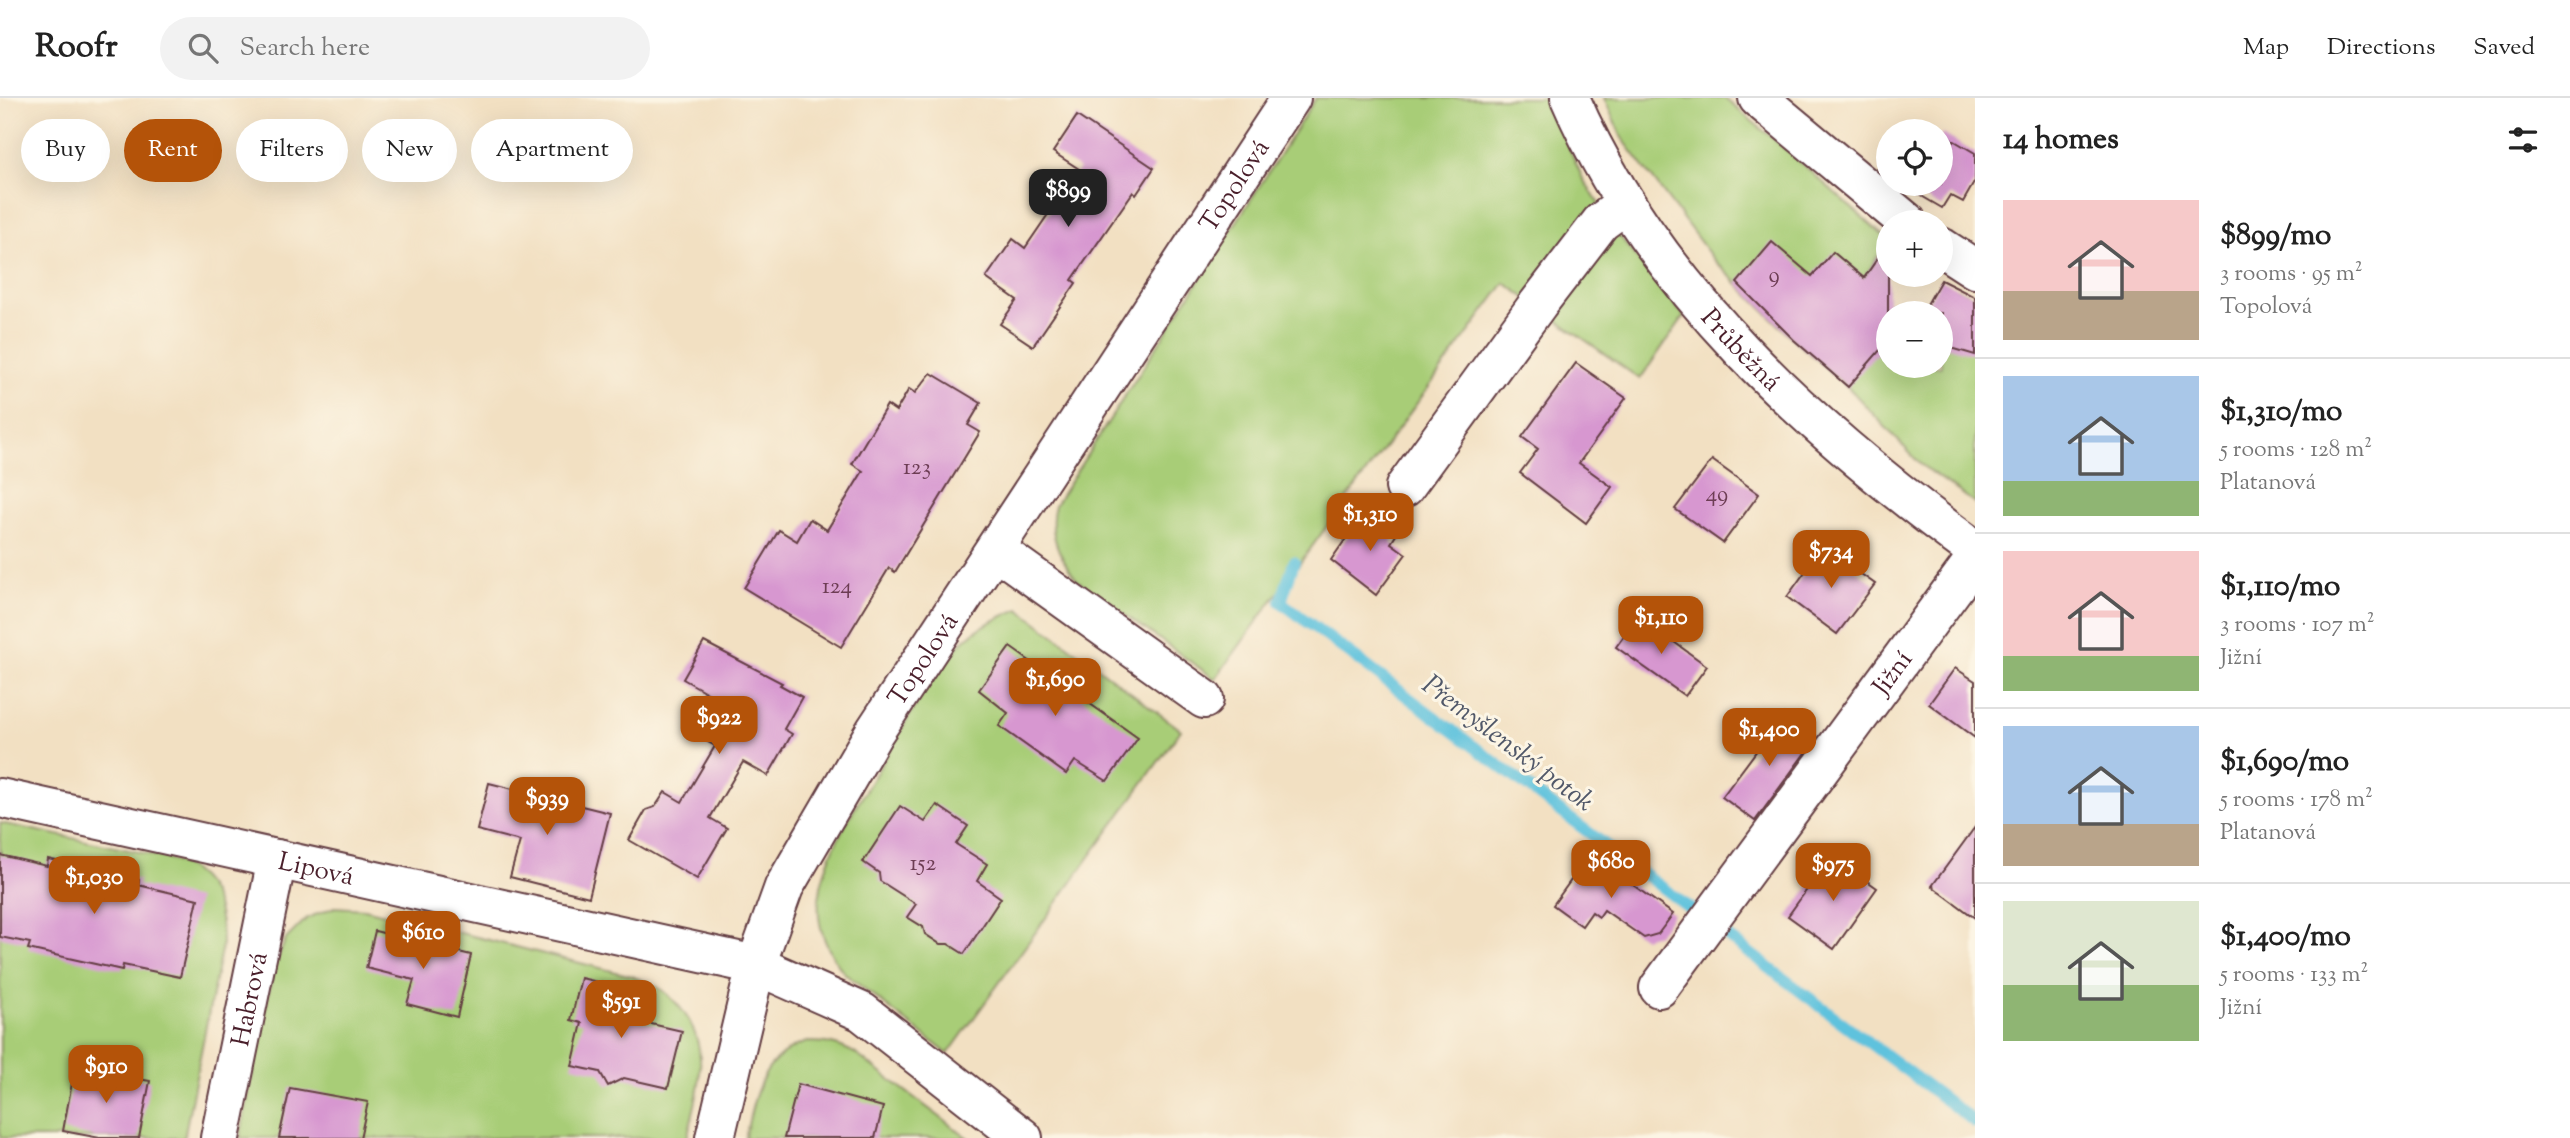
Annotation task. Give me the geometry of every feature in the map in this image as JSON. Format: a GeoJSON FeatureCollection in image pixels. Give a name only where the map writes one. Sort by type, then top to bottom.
{"type":"FeatureCollection","features":[{"type":"Feature","properties":{"kind":"street","name":"Topolová"},"geometry":{"type":"LineString","coordinates":[[715,1138],[757,965],[784,887],[875,731],[1291,98]]}},
{"type":"Feature","properties":{"kind":"street","name":"Průběžná"},"geometry":{"type":"LineString","coordinates":[[1570,98],[1587,138],[1626,204],[1664,259],[1692,293],[1808,416],[1891,487],[1975,550]]}},
{"type":"Feature","properties":{"kind":"street"},"geometry":{"type":"LineString","coordinates":[[1758,98],[1893,210]]}},
{"type":"Feature","properties":{"kind":"street"},"geometry":{"type":"LineString","coordinates":[[1405,487],[1601,222],[1626,204]]}},
{"type":"Feature","properties":{"kind":"street"},"geometry":{"type":"LineString","coordinates":[[1953,255],[1975,269]]}},
{"type":"Feature","properties":{"kind":"street"},"geometry":{"type":"LineString","coordinates":[[996,550],[1204,699]]}},
{"type":"Feature","properties":{"kind":"street","name":"Jižní"},"geometry":{"type":"LineString","coordinates":[[1659,988],[1975,559]]}},
{"type":"Feature","properties":{"kind":"street","name":"Lipová"},"geometry":{"type":"LineString","coordinates":[[0,798],[757,965]]}},
{"type":"Feature","properties":{"kind":"street","name":"Habrová"},"geometry":{"type":"LineString","coordinates":[[220,1138],[277,859]]}},
{"type":"Feature","properties":{"kind":"street"},"geometry":{"type":"LineString","coordinates":[[757,965],[862,1012],[1023,1138]]}},
{"type":"Feature","properties":{"kind":"green space"},"geometry":{"type":"Polygon","coordinates":[[[1316,98],[1547,98],[1583,179],[1618,234],[1684,316],[1640,379],[1505,283],[1215,679],[1078,581],[1057,545],[1053,515],[1055,505],[1316,98]]]}},
{"type":"Feature","properties":{"kind":"green space"},"geometry":{"type":"Polygon","coordinates":[[[1604,98],[1724,98],[1876,229],[1876,259],[1854,294],[1876,310],[1876,378],[1953,378],[1953,301],[1948,301],[1956,288],[1975,297],[1975,503],[1920,464],[1848,387],[1794,340],[1714,260],[1622,138],[1604,98]]]}},
{"type":"Feature","properties":{"kind":"green space"},"geometry":{"type":"Polygon","coordinates":[[[1019,609],[1181,730],[948,1054],[844,973],[832,956],[821,929],[819,899],[822,880],[844,826],[934,677],[967,638],[991,622],[1019,609]]]}},
{"type":"Feature","properties":{"kind":"green space"},"geometry":{"type":"Polygon","coordinates":[[[0,823],[167,858],[192,870],[208,886],[217,904],[222,945],[184,1138],[0,1138],[0,823]]]}},
{"type":"Feature","properties":{"kind":"green space"},"geometry":{"type":"Polygon","coordinates":[[[335,907],[365,909],[632,976],[662,990],[682,1009],[698,1043],[700,1061],[697,1098],[687,1138],[240,1138],[274,966],[286,939],[307,918],[335,907]]]}},
{"type":"Feature","properties":{"kind":"green space"},"geometry":{"type":"Polygon","coordinates":[[[807,1042],[832,1044],[856,1054],[968,1138],[745,1138],[752,1107],[769,1068],[779,1057],[807,1042]]]}},
{"type":"Feature","properties":{"kind":"building"},"geometry":{"type":"Polygon","coordinates":[[[1077,116],[1154,168],[1136,195],[1133,192],[1072,280],[1076,283],[1033,346],[1000,324],[1017,300],[986,278],[1013,239],[1025,248],[1079,169],[1053,152],[1077,116]]]}},
{"type":"Feature","properties":{"kind":"building"},"geometry":{"type":"Polygon","coordinates":[[[1953,140],[1975,153],[1975,181],[1963,202],[1952,196],[1953,140]]]}},
{"type":"Feature","properties":{"kind":"building"},"geometry":{"type":"Polygon","coordinates":[[[1922,196],[1949,196],[1942,208],[1922,196]]]}},
{"type":"Feature","properties":{"kind":"building"},"geometry":{"type":"Polygon","coordinates":[[[1772,242],[1812,276],[1833,252],[1864,278],[1876,260],[1876,287],[1888,287],[1888,301],[1876,301],[1876,355],[1848,387],[1794,340],[1737,283],[1772,242]]]}},
{"type":"Feature","properties":{"kind":"building"},"geometry":{"type":"Polygon","coordinates":[[[1953,286],[1975,297],[1975,355],[1953,349],[1953,301],[1929,301],[1937,287],[1953,286]]]}},
{"type":"Feature","properties":{"kind":"building"},"geometry":{"type":"Polygon","coordinates":[[[1576,363],[1626,398],[1579,463],[1612,487],[1586,523],[1520,473],[1538,449],[1522,437],[1576,363]]]}},
{"type":"Feature","properties":{"kind":"building"},"geometry":{"type":"Polygon","coordinates":[[[931,373],[981,403],[968,425],[980,432],[895,572],[889,568],[841,647],[744,588],[779,530],[797,541],[810,519],[827,530],[863,471],[852,464],[887,405],[896,411],[909,389],[915,393],[931,373]]]}},
{"type":"Feature","properties":{"kind":"building"},"geometry":{"type":"Polygon","coordinates":[[[1712,460],[1759,494],[1723,543],[1675,509],[1712,460]]]}},
{"type":"Feature","properties":{"kind":"building"},"geometry":{"type":"Polygon","coordinates":[[[1366,510],[1398,532],[1391,543],[1406,554],[1376,595],[1331,560],[1366,510]]]}},
{"type":"Feature","properties":{"kind":"building"},"geometry":{"type":"Polygon","coordinates":[[[1823,547],[1875,584],[1837,634],[1787,597],[1823,547]]]}},
{"type":"Feature","properties":{"kind":"building"},"geometry":{"type":"Polygon","coordinates":[[[1638,616],[1707,666],[1685,696],[1616,647],[1638,616]]]}},
{"type":"Feature","properties":{"kind":"building"},"geometry":{"type":"Polygon","coordinates":[[[704,642],[782,683],[780,685],[802,697],[784,729],[792,734],[768,776],[743,762],[710,818],[727,828],[697,879],[629,840],[646,810],[655,807],[665,792],[682,802],[715,746],[690,732],[711,695],[683,679],[704,642]]]}},
{"type":"Feature","properties":{"kind":"building"},"geometry":{"type":"Polygon","coordinates":[[[1010,647],[1138,738],[1107,781],[1075,761],[1066,774],[999,726],[1008,713],[979,690],[1010,647]]]}},
{"type":"Feature","properties":{"kind":"building"},"geometry":{"type":"Polygon","coordinates":[[[1955,668],[1975,681],[1975,738],[1929,704],[1955,668]]]}},
{"type":"Feature","properties":{"kind":"building"},"geometry":{"type":"Polygon","coordinates":[[[1784,714],[1816,738],[1755,821],[1722,797],[1784,714]]]}},
{"type":"Feature","properties":{"kind":"building"},"geometry":{"type":"Polygon","coordinates":[[[489,783],[610,813],[589,897],[510,877],[520,841],[477,830],[489,783]]]}},
{"type":"Feature","properties":{"kind":"building"},"geometry":{"type":"Polygon","coordinates":[[[937,805],[968,826],[956,844],[987,864],[977,881],[1001,898],[964,954],[925,934],[923,927],[907,917],[916,904],[880,881],[879,873],[863,862],[900,806],[925,822],[937,805]]]}},
{"type":"Feature","properties":{"kind":"building"},"geometry":{"type":"Polygon","coordinates":[[[1975,827],[1975,918],[1932,886],[1975,827]]]}},
{"type":"Feature","properties":{"kind":"building"},"geometry":{"type":"Polygon","coordinates":[[[1590,854],[1673,914],[1658,934],[1644,938],[1604,910],[1599,917],[1592,912],[1582,926],[1553,905],[1590,854]]]}},
{"type":"Feature","properties":{"kind":"building"},"geometry":{"type":"Polygon","coordinates":[[[0,855],[47,866],[48,859],[139,880],[138,885],[198,899],[180,977],[123,965],[122,970],[28,949],[30,943],[0,937],[0,855]]]}},
{"type":"Feature","properties":{"kind":"building"},"geometry":{"type":"Polygon","coordinates":[[[1839,861],[1877,888],[1834,949],[1788,916],[1826,863],[1834,868],[1839,861]]]}},
{"type":"Feature","properties":{"kind":"building"},"geometry":{"type":"Polygon","coordinates":[[[375,931],[471,955],[457,1017],[407,1004],[414,980],[366,968],[375,931]]]}},
{"type":"Feature","properties":{"kind":"building"},"geometry":{"type":"Polygon","coordinates":[[[581,978],[619,987],[612,1015],[682,1031],[668,1088],[624,1078],[608,1086],[600,1072],[572,1066],[582,1023],[571,1020],[581,978]]]}},
{"type":"Feature","properties":{"kind":"building"},"geometry":{"type":"Polygon","coordinates":[[[75,1067],[150,1081],[139,1138],[100,1138],[63,1131],[75,1067]]]}},
{"type":"Feature","properties":{"kind":"building"},"geometry":{"type":"Polygon","coordinates":[[[798,1084],[883,1107],[875,1138],[784,1138],[798,1084]]]}},
{"type":"Feature","properties":{"kind":"building"},"geometry":{"type":"Polygon","coordinates":[[[290,1088],[368,1102],[360,1138],[279,1138],[290,1088]]]}},
{"type":"Feature","properties":{"kind":"waterway","name":"Přemyšlenský potok"},"geometry":{"type":"LineString","coordinates":[[1294,562],[1281,602],[1975,1122]]}}]}
